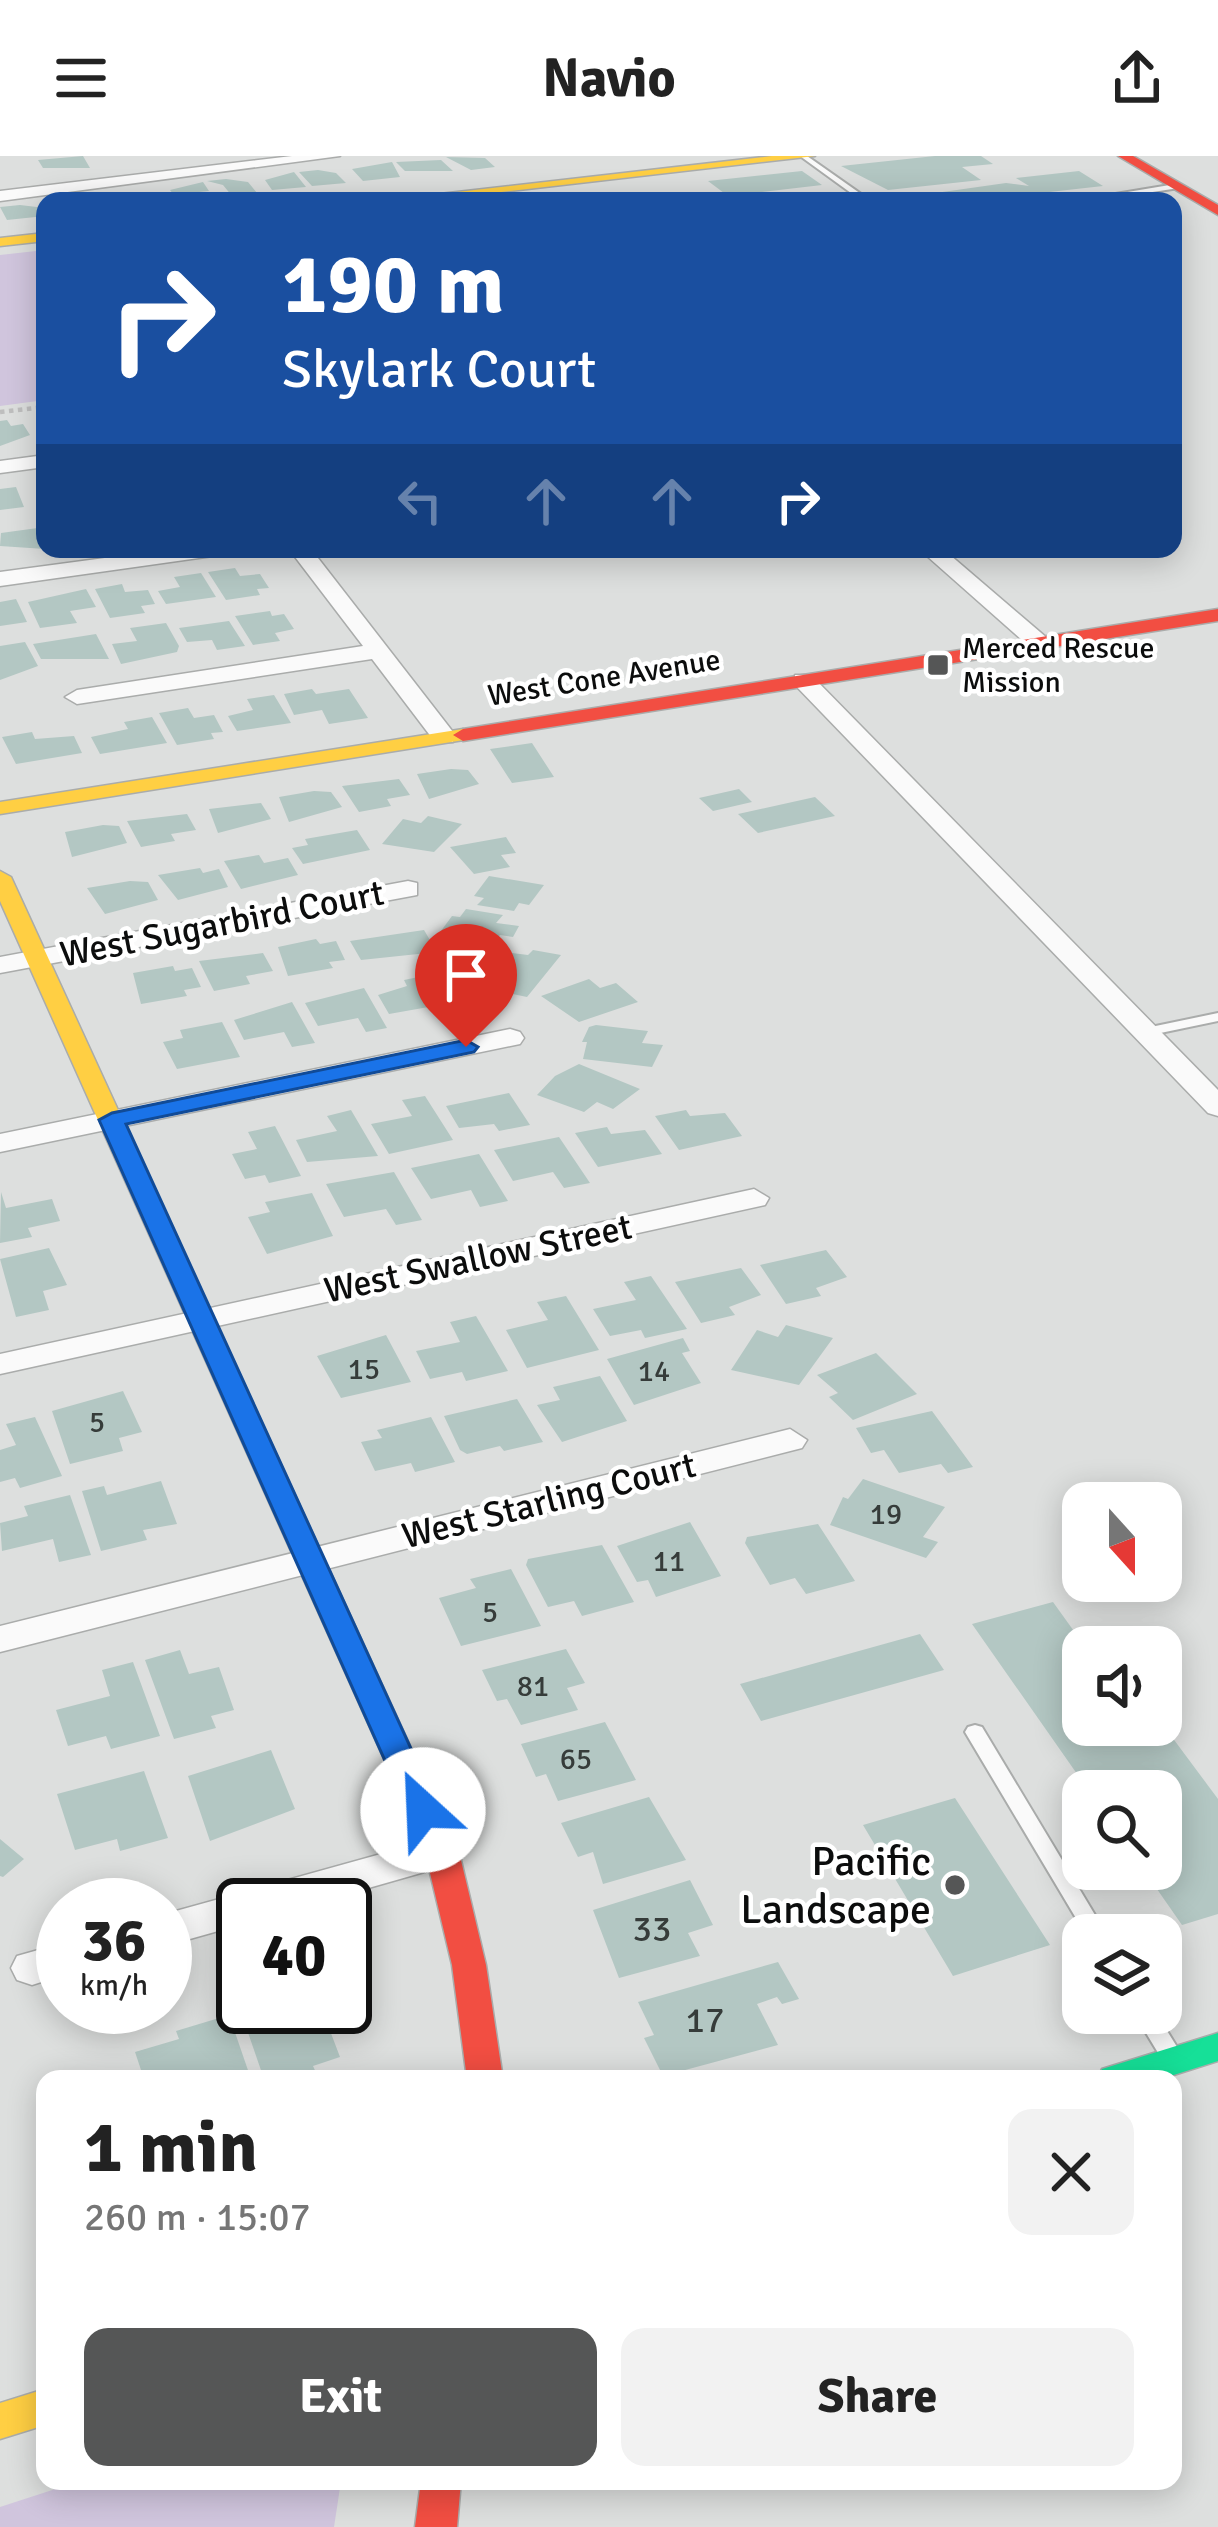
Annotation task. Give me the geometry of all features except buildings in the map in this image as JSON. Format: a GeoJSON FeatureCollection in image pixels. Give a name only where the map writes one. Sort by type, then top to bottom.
{"type":"FeatureCollection","features":[{"type":"Feature","properties":{"kind":"main road"},"geometry":{"type":"LineString","coordinates":[[521,192],[806,156]]}},
{"type":"Feature","properties":{"kind":"main road"},"geometry":{"type":"LineString","coordinates":[[1124,156],[1218,211]]}},
{"type":"Feature","properties":{"kind":"main road"},"geometry":{"type":"LineString","coordinates":[[0,242],[36,238]]}},
{"type":"Feature","properties":{"kind":"main road","name":"West Cone Avenue"},"geometry":{"type":"LineString","coordinates":[[0,808],[1218,615]]}},
{"type":"Feature","properties":{"kind":"main road"},"geometry":{"type":"LineString","coordinates":[[0,877],[442,1852],[469,1965],[484,2070]]}},
{"type":"Feature","properties":{"kind":"main road"},"geometry":{"type":"LineString","coordinates":[[1143,2070],[1218,2047]]}},
{"type":"Feature","properties":{"kind":"main road"},"geometry":{"type":"LineString","coordinates":[[0,2421],[36,2410]]}},
{"type":"Feature","properties":{"kind":"main road"},"geometry":{"type":"LineString","coordinates":[[436,2527],[440,2490]]}},
{"type":"Feature","properties":{"kind":"street"},"geometry":{"type":"LineString","coordinates":[[0,196],[332,156]]}},
{"type":"Feature","properties":{"kind":"street"},"geometry":{"type":"LineString","coordinates":[[0,467],[36,462]]}},
{"type":"Feature","properties":{"kind":"street"},"geometry":{"type":"LineString","coordinates":[[0,579],[154,558]]}},
{"type":"Feature","properties":{"kind":"street"},"geometry":{"type":"LineString","coordinates":[[307,558],[444,737]]}},
{"type":"Feature","properties":{"kind":"street"},"geometry":{"type":"LineString","coordinates":[[941,558],[1040,643]]}},
{"type":"Feature","properties":{"kind":"street"},"geometry":{"type":"LineString","coordinates":[[77,697],[378,652]]}},
{"type":"Feature","properties":{"kind":"street"},"geometry":{"type":"LineString","coordinates":[[803,680],[1218,1107]]}},
{"type":"Feature","properties":{"kind":"street","name":"West Sugarbird Court"},"geometry":{"type":"LineString","coordinates":[[0,965],[408,889]]}},
{"type":"Feature","properties":{"kind":"street"},"geometry":{"type":"LineString","coordinates":[[0,1143],[510,1038]]}},
{"type":"Feature","properties":{"kind":"street","name":"West Swallow Street"},"geometry":{"type":"LineString","coordinates":[[0,1364],[754,1198]]}},
{"type":"Feature","properties":{"kind":"street","name":"West Starling Court"},"geometry":{"type":"LineString","coordinates":[[0,1639],[790,1440]]}},
{"type":"Feature","properties":{"kind":"street"},"geometry":{"type":"LineString","coordinates":[[349,1878],[442,1852]]}},
{"type":"Feature","properties":{"kind":"lane"},"geometry":{"type":"LineString","coordinates":[[806,156],[855,192]]}},
{"type":"Feature","properties":{"kind":"lane"},"geometry":{"type":"LineString","coordinates":[[1136,192],[1176,186]]}},
{"type":"Feature","properties":{"kind":"lane"},"geometry":{"type":"LineString","coordinates":[[1146,1032],[1218,1017]]}},
{"type":"Feature","properties":{"kind":"lane"},"geometry":{"type":"LineString","coordinates":[[975,1732],[1083,1914]]}},
{"type":"Feature","properties":{"kind":"lane"},"geometry":{"type":"LineString","coordinates":[[1158,2034],[1175,2060]]}},
{"type":"Feature","properties":{"kind":"path"},"geometry":{"type":"LineString","coordinates":[[0,412],[36,408]]}},
{"type":"Feature","properties":{"kind":"shaded area"},"geometry":{"type":"Polygon","coordinates":[[[36,251],[36,401],[0,406],[0,255],[36,251]]]}},
{"type":"Feature","properties":{"kind":"shaded area"},"geometry":{"type":"Polygon","coordinates":[[[52,2490],[340,2490],[334,2527],[0,2527],[0,2507],[52,2490]]]}},
{"type":"Feature","properties":{"kind":"traffic: fast"},"geometry":{"type":"LineString","coordinates":[[1144,2070],[1218,2047]]}},
{"type":"Feature","properties":{"kind":"traffic: slow"},"geometry":{"type":"LineString","coordinates":[[470,192],[809,156]]}},
{"type":"Feature","properties":{"kind":"traffic: slow"},"geometry":{"type":"LineString","coordinates":[[0,242],[36,238]]}},
{"type":"Feature","properties":{"kind":"traffic: slow"},"geometry":{"type":"LineString","coordinates":[[0,808],[463,735]]}},
{"type":"Feature","properties":{"kind":"traffic: slow"},"geometry":{"type":"LineString","coordinates":[[0,877],[400,1759]]}},
{"type":"Feature","properties":{"kind":"traffic: slow"},"geometry":{"type":"LineString","coordinates":[[0,2421],[36,2410]]}},
{"type":"Feature","properties":{"kind":"traffic: jam"},"geometry":{"type":"LineString","coordinates":[[1124,156],[1218,211]]}},
{"type":"Feature","properties":{"kind":"traffic: jam"},"geometry":{"type":"LineString","coordinates":[[463,735],[1218,615]]}},
{"type":"Feature","properties":{"kind":"traffic: jam"},"geometry":{"type":"LineString","coordinates":[[400,1759],[442,1852],[469,1965],[484,2070]]}},
{"type":"Feature","properties":{"kind":"traffic: jam"},"geometry":{"type":"LineString","coordinates":[[436,2527],[440,2490]]}},
{"type":"Feature","properties":{"kind":"place","name":"Merced Rescue Mission"},"geometry":{"type":"Point","coordinates":[938,665]}},
{"type":"Feature","properties":{"kind":"place","name":"Pacific Landscape"},"geometry":{"type":"Point","coordinates":[955,1885]}},
{"type":"Feature","properties":{"kind":"route"},"geometry":{"type":"LineString","coordinates":[[423,1810],[112,1120],[466,1047]]}}]}
